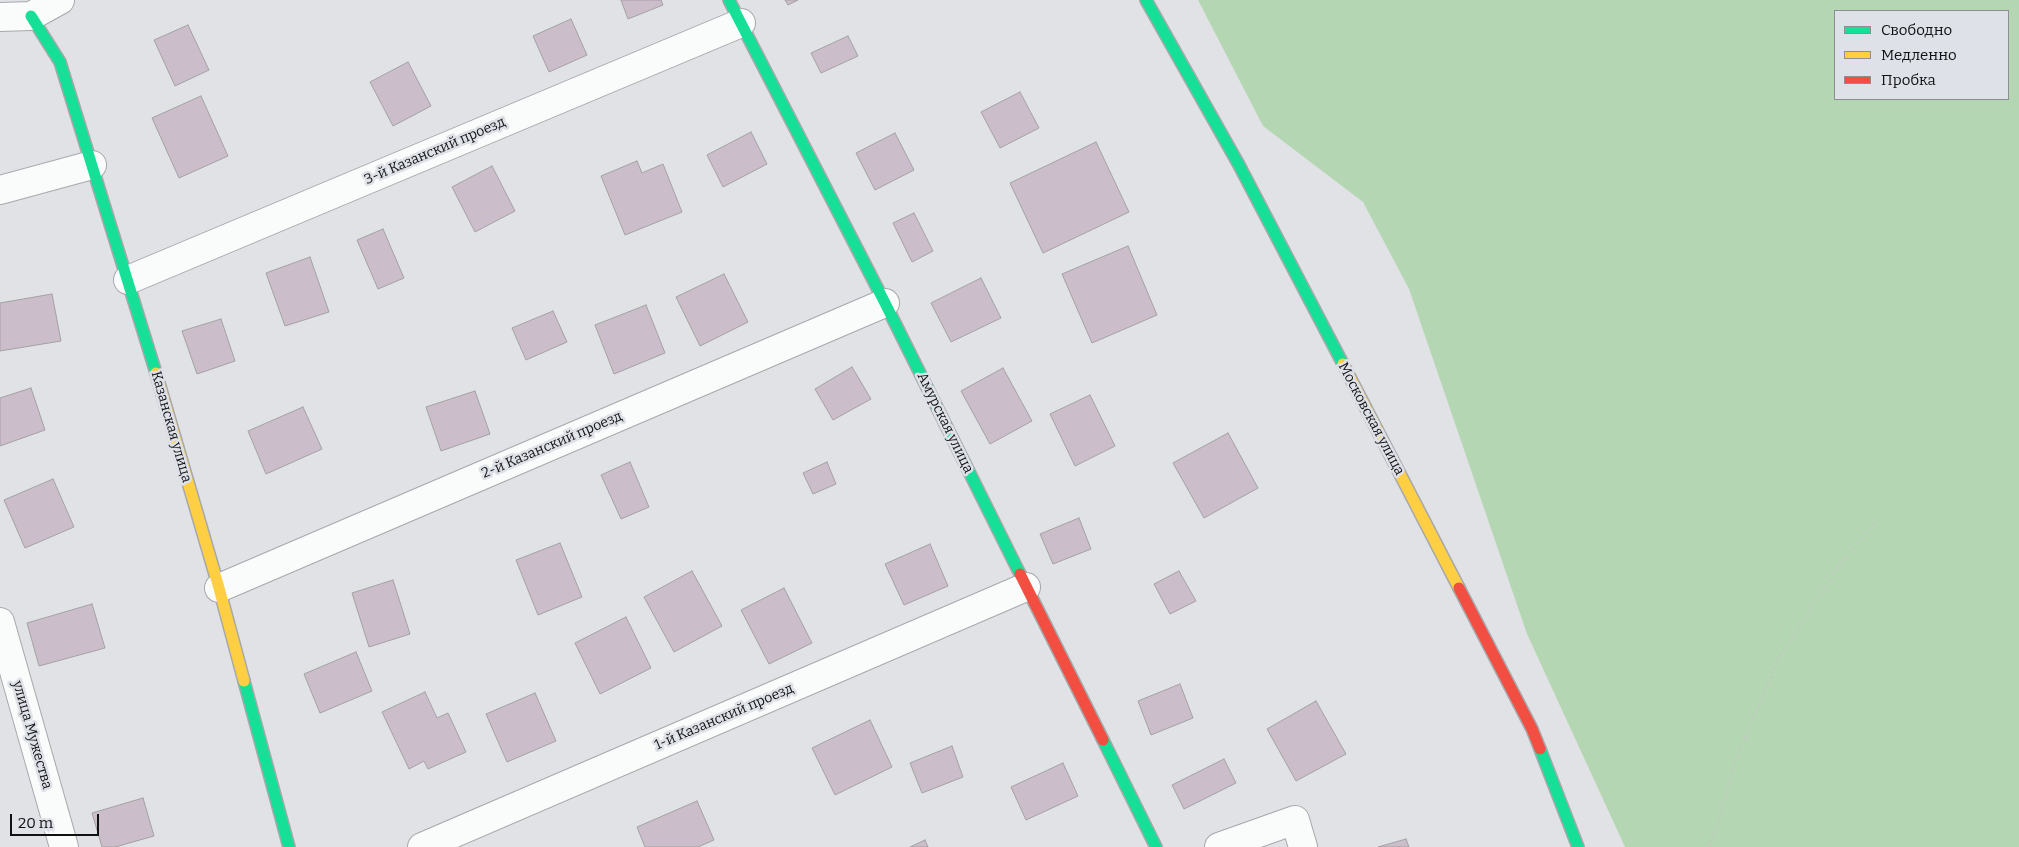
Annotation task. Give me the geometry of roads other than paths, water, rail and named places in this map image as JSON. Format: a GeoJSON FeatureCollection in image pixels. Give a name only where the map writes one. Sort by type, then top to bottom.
{"type":"FeatureCollection","features":[{"type":"Feature","properties":{"kind":"street"},"geometry":{"type":"LineString","coordinates":[[0,17],[31,16],[60,0]]}},
{"type":"Feature","properties":{"kind":"street","name":"Московская улица"},"geometry":{"type":"LineString","coordinates":[[1146,0],[1239,165],[1532,729],[1578,847]]}},
{"type":"Feature","properties":{"kind":"street","name":"3-й Казанский проезд"},"geometry":{"type":"LineString","coordinates":[[128,280],[735,11]]}},
{"type":"Feature","properties":{"kind":"street","name":"Амурская улица"},"geometry":{"type":"LineString","coordinates":[[735,11],[885,302],[1156,847]]}},
{"type":"Feature","properties":{"kind":"street","name":"Казанская улица"},"geometry":{"type":"LineString","coordinates":[[31,16],[60,62],[128,280],[219,588],[289,847]]}},
{"type":"Feature","properties":{"kind":"street"},"geometry":{"type":"LineString","coordinates":[[0,190],[92,165]]}},
{"type":"Feature","properties":{"kind":"street","name":"2-й Казанский проезд"},"geometry":{"type":"LineString","coordinates":[[219,588],[885,302]]}},
{"type":"Feature","properties":{"kind":"street","name":"1-й Казанский проезд"},"geometry":{"type":"LineString","coordinates":[[422,847],[1026,587]]}},
{"type":"Feature","properties":{"kind":"street","name":"улица Мужества"},"geometry":{"type":"LineString","coordinates":[[0,622],[64,847]]}},
{"type":"Feature","properties":{"kind":"street"},"geometry":{"type":"LineString","coordinates":[[1219,847],[1295,820],[1303,847]]}}]}
